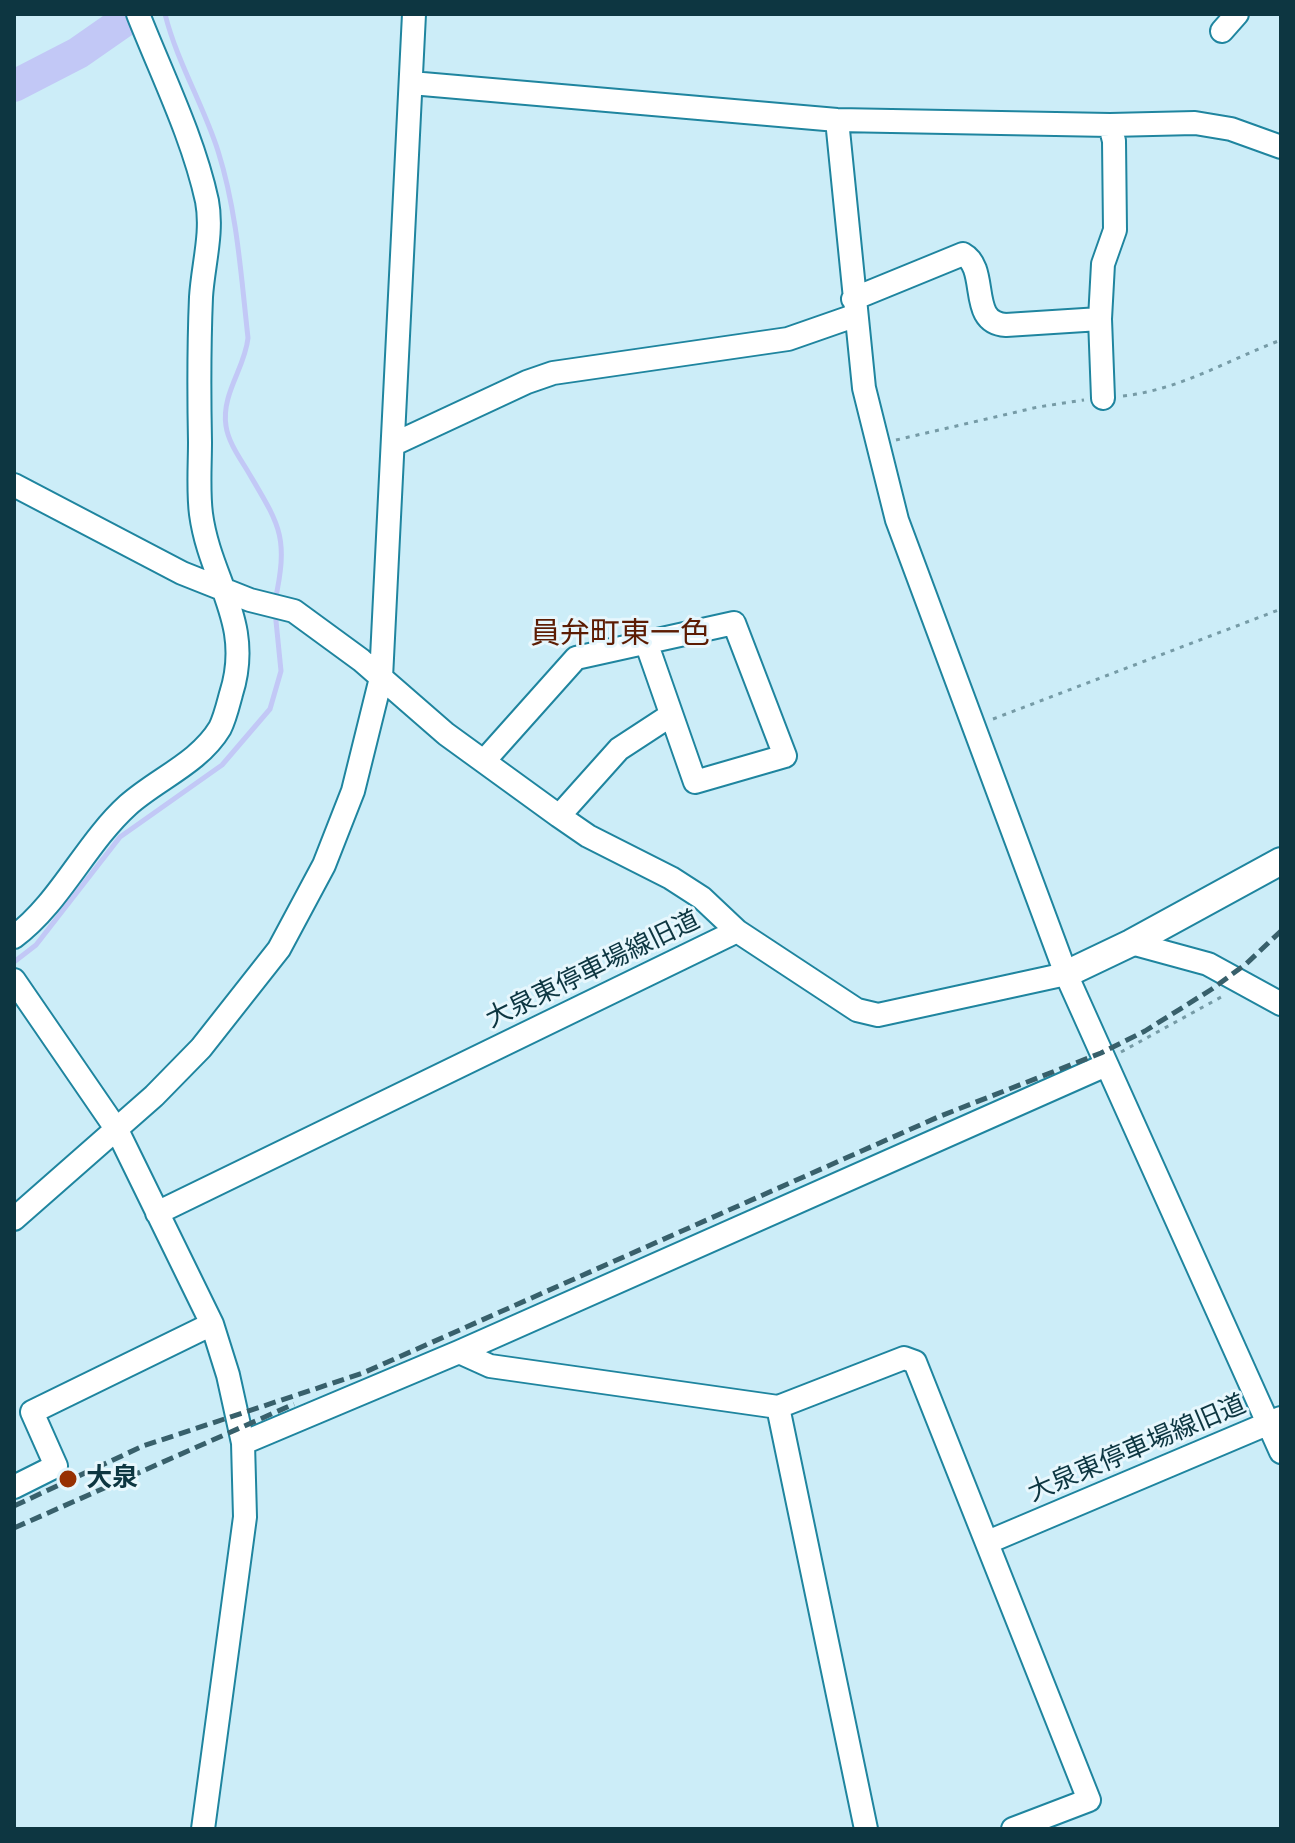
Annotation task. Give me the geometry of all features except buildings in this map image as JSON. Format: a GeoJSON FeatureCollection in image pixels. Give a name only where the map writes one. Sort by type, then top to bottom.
{"type":"FeatureCollection","features":[{"type":"Feature","properties":{"kind":"main road"},"geometry":{"type":"LineString","coordinates":[[1066,974],[1131,943],[1281,861]]}},
{"type":"Feature","properties":{"kind":"street"},"geometry":{"type":"LineString","coordinates":[[14,937],[40,913],[96,838],[130,804],[197,755],[220,728],[237,675],[240,642],[226,592],[209,555],[201,513],[199,365],[201,293],[209,234],[207,202],[138,14]]}},
{"type":"Feature","properties":{"kind":"street"},"geometry":{"type":"LineString","coordinates":[[14,1219],[117,1130],[201,1048],[279,949],[324,865],[347,806],[381,678],[414,14]]}},
{"type":"Feature","properties":{"kind":"street"},"geometry":{"type":"LineString","coordinates":[[411,83],[837,120],[1213,125],[1281,147]]}},
{"type":"Feature","properties":{"kind":"street"},"geometry":{"type":"LineString","coordinates":[[837,120],[864,388],[897,520],[1066,974]]}},
{"type":"Feature","properties":{"kind":"street"},"geometry":{"type":"LineString","coordinates":[[1103,398],[1100,319],[1103,264],[1115,230],[1114,141],[1110,125]]}},
{"type":"Feature","properties":{"kind":"street"},"geometry":{"type":"LineString","coordinates":[[394,444],[553,373],[788,339],[963,254],[975,265],[984,311],[992,322],[1006,325],[1100,319]]}},
{"type":"Feature","properties":{"kind":"street"},"geometry":{"type":"LineString","coordinates":[[14,485],[182,573],[226,592],[284,607],[306,619],[446,734],[559,816],[588,836],[671,878],[702,898],[737,931]]}},
{"type":"Feature","properties":{"kind":"street"},"geometry":{"type":"LineString","coordinates":[[484,761],[576,658],[646,642],[734,623],[785,756],[695,782],[646,642]]}},
{"type":"Feature","properties":{"kind":"street"},"geometry":{"type":"LineString","coordinates":[[559,816],[619,749],[671,715]]}},
{"type":"Feature","properties":{"kind":"street","name":"大泉東停車場線旧道"},"geometry":{"type":"LineString","coordinates":[[157,1213],[737,931],[844,1003],[870,1014],[1066,974],[1274,1422],[988,1542]]}},
{"type":"Feature","properties":{"kind":"street"},"geometry":{"type":"LineString","coordinates":[[1131,943],[1208,964],[1281,1004]]}},
{"type":"Feature","properties":{"kind":"street"},"geometry":{"type":"LineString","coordinates":[[14,980],[117,1130],[212,1324],[228,1375],[243,1443],[245,1517],[203,1829]]}},
{"type":"Feature","properties":{"kind":"street"},"geometry":{"type":"LineString","coordinates":[[243,1443],[459,1352],[1105,1063]]}},
{"type":"Feature","properties":{"kind":"street"},"geometry":{"type":"LineString","coordinates":[[14,1487],[56,1466],[32,1412],[212,1324]]}},
{"type":"Feature","properties":{"kind":"street"},"geometry":{"type":"LineString","coordinates":[[459,1352],[490,1366],[778,1407],[890,1363],[911,1359],[988,1542],[1089,1800],[1013,1829]]}},
{"type":"Feature","properties":{"kind":"street"},"geometry":{"type":"LineString","coordinates":[[778,1407],[866,1829]]}},
{"type":"Feature","properties":{"kind":"street"},"geometry":{"type":"LineString","coordinates":[[1274,1422],[1281,1452]]}},
{"type":"Feature","properties":{"kind":"path"},"geometry":{"type":"LineString","coordinates":[[877,445],[1038,407],[1176,386],[1219,364],[1281,340]]}},
{"type":"Feature","properties":{"kind":"path"},"geometry":{"type":"LineString","coordinates":[[973,726],[1281,609]]}},
{"type":"Feature","properties":{"kind":"path"},"geometry":{"type":"LineString","coordinates":[[1105,1063],[1198,1011],[1242,982]]}},
{"type":"Feature","properties":{"kind":"waterway"},"geometry":{"type":"LineString","coordinates":[[14,86],[78,53],[134,14]]}},
{"type":"Feature","properties":{"kind":"waterway"},"geometry":{"type":"LineString","coordinates":[[165,14],[176,49],[212,134],[230,197],[248,338],[227,403],[226,426],[231,443],[279,532],[281,561],[275,601]]}},
{"type":"Feature","properties":{"kind":"waterway"},"geometry":{"type":"LineString","coordinates":[[14,962],[36,945],[120,837],[222,765],[270,709],[281,671],[275,611]]}},
{"type":"Feature","properties":{"kind":"railway"},"geometry":{"type":"LineString","coordinates":[[14,1506],[143,1446],[363,1373],[938,1117],[1101,1053],[1145,1031],[1212,989],[1246,964],[1281,931]]}},
{"type":"Feature","properties":{"kind":"railway"},"geometry":{"type":"LineString","coordinates":[[14,1528],[294,1404]]}},
{"type":"Feature","properties":{"kind":"place","name":"大泉"},"geometry":{"type":"Point","coordinates":[68,1479]}},
{"type":"Feature","properties":{"kind":"district","name":"員弁町東一色"},"geometry":{"type":"Point","coordinates":[620,635]}}]}
